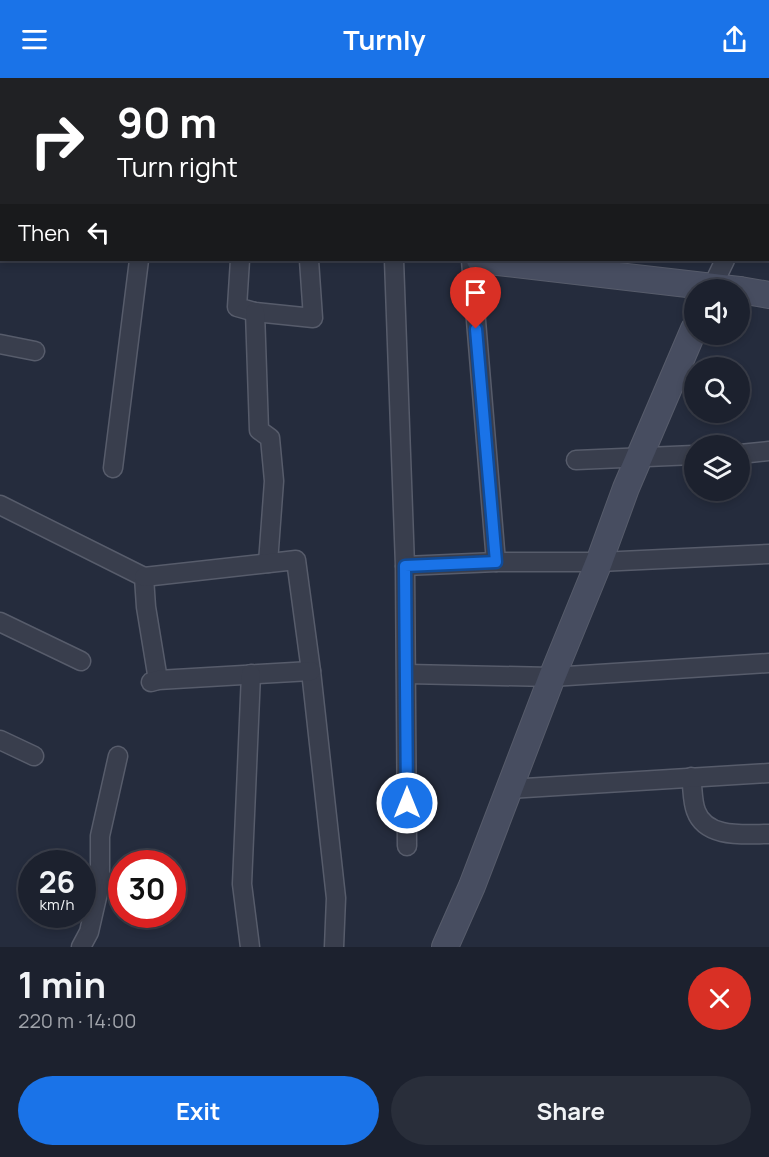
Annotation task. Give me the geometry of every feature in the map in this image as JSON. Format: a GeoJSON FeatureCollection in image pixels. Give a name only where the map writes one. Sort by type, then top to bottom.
{"type":"FeatureCollection","features":[{"type":"Feature","properties":{"kind":"street"},"geometry":{"type":"LineString","coordinates":[[113,468],[140,261]]}},
{"type":"Feature","properties":{"kind":"street"},"geometry":{"type":"LineString","coordinates":[[240,261],[237,307],[255,312],[313,318],[309,261]]}},
{"type":"Feature","properties":{"kind":"street"},"geometry":{"type":"LineString","coordinates":[[394,261],[405,566],[406,846]]}},
{"type":"Feature","properties":{"kind":"street"},"geometry":{"type":"LineString","coordinates":[[471,261],[496,562]]}},
{"type":"Feature","properties":{"kind":"street"},"geometry":{"type":"LineString","coordinates":[[489,261],[684,284]]}},
{"type":"Feature","properties":{"kind":"street"},"geometry":{"type":"LineString","coordinates":[[716,279],[725,261]]}},
{"type":"Feature","properties":{"kind":"street"},"geometry":{"type":"LineString","coordinates":[[750,292],[769,295]]}},
{"type":"Feature","properties":{"kind":"street"},"geometry":{"type":"LineString","coordinates":[[255,312],[260,430],[270,438],[274,481],[268,563]]}},
{"type":"Feature","properties":{"kind":"street"},"geometry":{"type":"LineString","coordinates":[[0,344],[35,351]]}},
{"type":"Feature","properties":{"kind":"street"},"geometry":{"type":"LineString","coordinates":[[445,947],[472,886],[626,488],[687,345]]}},
{"type":"Feature","properties":{"kind":"street"},"geometry":{"type":"LineString","coordinates":[[750,453],[769,451]]}},
{"type":"Feature","properties":{"kind":"street"},"geometry":{"type":"LineString","coordinates":[[576,460],[684,456]]}},
{"type":"Feature","properties":{"kind":"street"},"geometry":{"type":"LineString","coordinates":[[0,505],[144,577],[296,560],[311,671],[336,898],[334,947]]}},
{"type":"Feature","properties":{"kind":"street"},"geometry":{"type":"LineString","coordinates":[[405,566],[496,562],[599,562],[769,554]]}},
{"type":"Feature","properties":{"kind":"street"},"geometry":{"type":"LineString","coordinates":[[144,577],[154,681],[311,671]]}},
{"type":"Feature","properties":{"kind":"street"},"geometry":{"type":"LineString","coordinates":[[0,621],[81,661]]}},
{"type":"Feature","properties":{"kind":"street"},"geometry":{"type":"LineString","coordinates":[[407,674],[552,677],[769,663]]}},
{"type":"Feature","properties":{"kind":"street"},"geometry":{"type":"LineString","coordinates":[[250,947],[242,884],[251,674]]}},
{"type":"Feature","properties":{"kind":"street"},"geometry":{"type":"LineString","coordinates":[[0,740],[34,756]]}},
{"type":"Feature","properties":{"kind":"street"},"geometry":{"type":"LineString","coordinates":[[81,947],[89,932],[100,884],[100,836],[118,756]]}},
{"type":"Feature","properties":{"kind":"street"},"geometry":{"type":"LineString","coordinates":[[509,789],[769,773]]}},
{"type":"Feature","properties":{"kind":"street"},"geometry":{"type":"LineString","coordinates":[[691,777],[696,811],[705,824],[730,835],[769,834]]}},
{"type":"Feature","properties":{"kind":"route"},"geometry":{"type":"LineString","coordinates":[[407,803],[405,566],[496,562],[476,329]]}}]}
